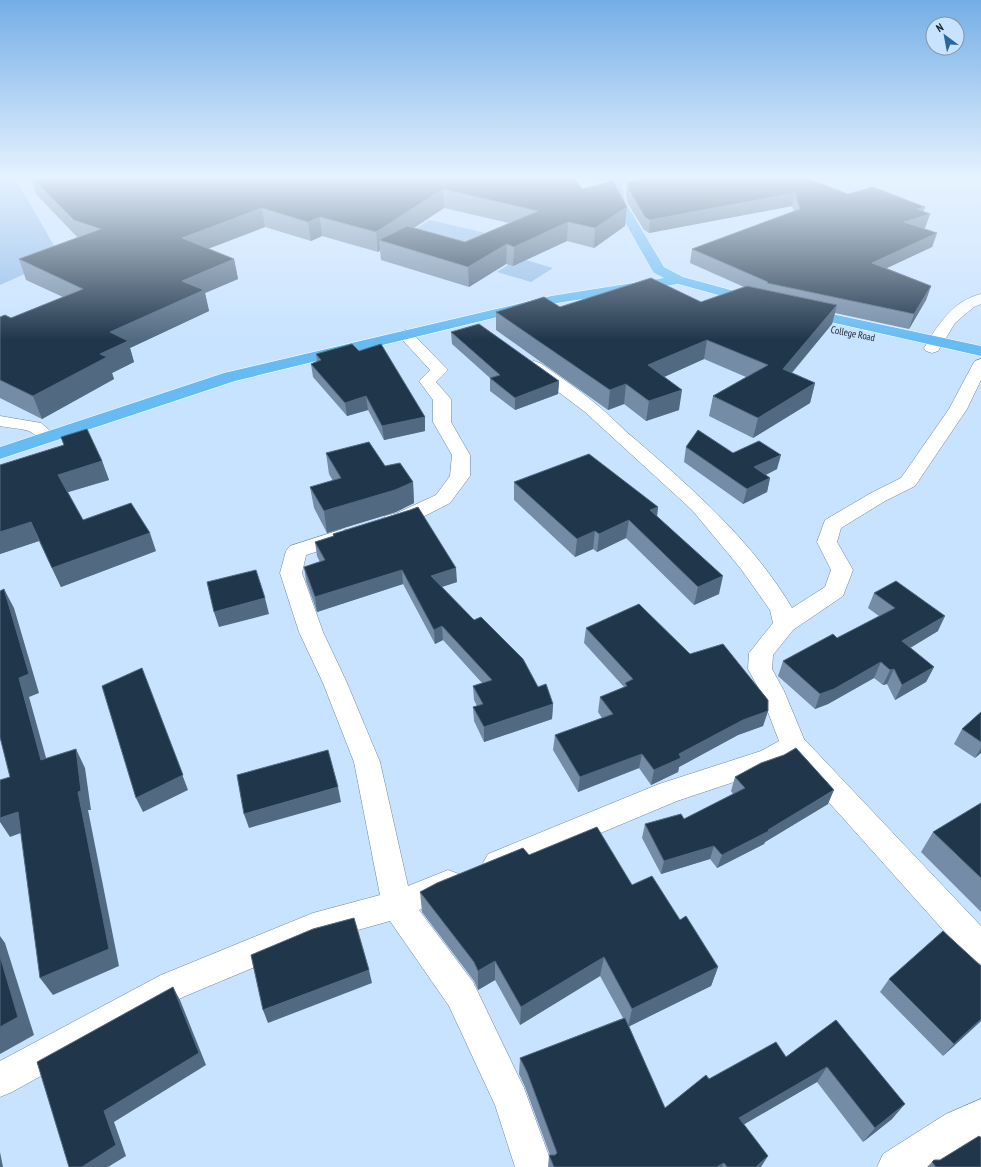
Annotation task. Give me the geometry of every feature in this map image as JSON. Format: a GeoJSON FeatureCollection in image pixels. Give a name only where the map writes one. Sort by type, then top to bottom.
{"type":"FeatureCollection","features":[{"type":"Feature","properties":{"kind":"main road"},"geometry":{"type":"LineString","coordinates":[[625,230],[656,284],[746,312],[765,310],[678,280],[659,270],[636,230]]}},
{"type":"Feature","properties":{"kind":"main road"},"geometry":{"type":"LineString","coordinates":[[0,453],[230,377],[551,300],[678,280]]}},
{"type":"Feature","properties":{"kind":"main road","name":"College Road"},"geometry":{"type":"LineString","coordinates":[[792,315],[934,345],[981,351]]}},
{"type":"Feature","properties":{"kind":"main road","name":"College Road"},"geometry":{"type":"LineString","coordinates":[[934,345],[981,360]]}},
{"type":"Feature","properties":{"kind":"street"},"geometry":{"type":"LineString","coordinates":[[934,345],[949,320],[969,304],[981,298]]}},
{"type":"Feature","properties":{"kind":"street"},"geometry":{"type":"LineString","coordinates":[[469,320],[591,408],[693,500],[714,522],[749,564],[781,609],[785,624]]}},
{"type":"Feature","properties":{"kind":"street"},"geometry":{"type":"LineString","coordinates":[[406,335],[440,370],[427,381],[442,399],[442,422],[461,455],[460,476],[442,499],[404,518],[367,528],[298,551],[291,573],[311,632],[335,683],[367,762],[397,905],[461,994],[511,1101],[534,1167]]}},
{"type":"Feature","properties":{"kind":"street"},"geometry":{"type":"LineString","coordinates":[[981,364],[958,409],[908,482],[878,497],[832,525],[827,542],[842,570],[835,591],[785,624],[761,653],[760,669],[772,691],[794,745],[981,949]]}},
{"type":"Feature","properties":{"kind":"street"},"geometry":{"type":"LineString","coordinates":[[0,421],[35,427],[48,437]]}},
{"type":"Feature","properties":{"kind":"street"},"geometry":{"type":"LineString","coordinates":[[0,1080],[172,986],[313,928],[397,905],[669,792],[770,759],[794,745]]}},
{"type":"Feature","properties":{"kind":"street"},"geometry":{"type":"LineString","coordinates":[[896,1167],[960,1127],[981,1117]]}},
{"type":"Feature","properties":{"kind":"shaded area"},"geometry":{"type":"Polygon","coordinates":[[[0,230],[45,230],[61,258],[0,285],[0,230]]]}},
{"type":"Feature","properties":{"kind":"shaded area"},"geometry":{"type":"Polygon","coordinates":[[[412,230],[475,230],[507,238],[468,248],[408,233],[412,230]]]}},
{"type":"Feature","properties":{"kind":"shaded area"},"geometry":{"type":"Polygon","coordinates":[[[519,258],[553,268],[531,282],[497,272],[519,258]]]}},
{"type":"Feature","properties":{"kind":"building"},"geometry":{"type":"Polygon","coordinates":[[[97,230],[202,230],[182,238],[234,259],[182,281],[204,290],[110,332],[128,341],[100,354],[107,357],[33,396],[0,380],[0,317],[5,315],[11,318],[83,289],[19,259],[97,230]]]}},
{"type":"Feature","properties":{"kind":"building"},"geometry":{"type":"Polygon","coordinates":[[[398,230],[423,230],[465,242],[492,230],[550,230],[514,247],[507,244],[468,267],[379,240],[398,230]]]}},
{"type":"Feature","properties":{"kind":"building"},"geometry":{"type":"Polygon","coordinates":[[[742,230],[929,230],[937,233],[872,263],[931,286],[914,314],[767,283],[768,282],[692,249],[742,230]]]}},
{"type":"Feature","properties":{"kind":"building"},"geometry":{"type":"Polygon","coordinates":[[[651,278],[701,302],[747,286],[837,305],[783,369],[815,383],[758,418],[713,396],[768,365],[707,340],[648,365],[682,390],[649,401],[626,384],[610,390],[496,312],[544,297],[560,307],[651,278]]]}},
{"type":"Feature","properties":{"kind":"building"},"geometry":{"type":"Polygon","coordinates":[[[479,324],[559,381],[515,398],[490,378],[500,375],[451,332],[479,324]]]}},
{"type":"Feature","properties":{"kind":"building"},"geometry":{"type":"Polygon","coordinates":[[[352,344],[359,351],[381,344],[425,417],[382,426],[366,396],[345,403],[311,364],[321,360],[316,354],[352,344]]]}},
{"type":"Feature","properties":{"kind":"building"},"geometry":{"type":"Polygon","coordinates":[[[87,429],[102,461],[58,475],[83,520],[131,503],[150,533],[52,568],[31,522],[0,532],[0,465],[64,445],[61,437],[87,429]]]}},
{"type":"Feature","properties":{"kind":"building"},"geometry":{"type":"Polygon","coordinates":[[[698,430],[733,453],[759,441],[781,455],[754,467],[770,478],[747,489],[686,447],[698,430]]]}},
{"type":"Feature","properties":{"kind":"building"},"geometry":{"type":"Polygon","coordinates":[[[369,442],[385,466],[400,463],[413,482],[395,490],[324,511],[310,487],[341,478],[326,453],[369,442]]]}},
{"type":"Feature","properties":{"kind":"building"},"geometry":{"type":"Polygon","coordinates":[[[589,454],[658,507],[650,510],[723,576],[698,587],[629,520],[599,534],[595,531],[577,539],[514,482],[589,454]]]}},
{"type":"Feature","properties":{"kind":"building"},"geometry":{"type":"Polygon","coordinates":[[[418,507],[456,568],[431,576],[474,620],[481,617],[523,659],[538,687],[546,684],[553,704],[484,727],[473,707],[483,704],[473,686],[492,680],[442,626],[434,630],[402,570],[315,597],[304,567],[325,560],[315,542],[334,536],[333,534],[418,507]]]}},
{"type":"Feature","properties":{"kind":"building"},"geometry":{"type":"Polygon","coordinates":[[[256,570],[265,598],[214,612],[207,582],[256,570]]]}},
{"type":"Feature","properties":{"kind":"building"},"geometry":{"type":"Polygon","coordinates":[[[896,581],[945,616],[902,641],[934,667],[902,685],[894,669],[890,670],[881,662],[834,689],[820,694],[783,661],[833,634],[837,638],[895,608],[874,593],[896,581]]]}},
{"type":"Feature","properties":{"kind":"building"},"geometry":{"type":"Polygon","coordinates":[[[4,589],[29,674],[19,678],[41,760],[76,749],[81,791],[78,792],[109,949],[40,978],[18,812],[0,818],[0,780],[10,777],[0,737],[0,591],[4,589]]]}},
{"type":"Feature","properties":{"kind":"building"},"geometry":{"type":"Polygon","coordinates":[[[639,604],[690,654],[723,644],[768,700],[768,711],[743,720],[679,754],[681,758],[654,770],[642,754],[580,777],[555,735],[613,714],[600,697],[627,686],[625,683],[633,679],[586,628],[639,604]]]}},
{"type":"Feature","properties":{"kind":"building"},"geometry":{"type":"Polygon","coordinates":[[[142,668],[183,775],[136,798],[102,686],[142,668]]]}},
{"type":"Feature","properties":{"kind":"building"},"geometry":{"type":"Polygon","coordinates":[[[981,712],[981,742],[962,729],[981,712]]]}},
{"type":"Feature","properties":{"kind":"building"},"geometry":{"type":"Polygon","coordinates":[[[796,748],[834,790],[768,830],[769,831],[722,855],[714,846],[664,861],[645,824],[681,814],[684,819],[745,788],[735,777],[761,763],[784,755],[796,748]]]}},
{"type":"Feature","properties":{"kind":"building"},"geometry":{"type":"Polygon","coordinates":[[[328,750],[338,787],[244,814],[237,775],[328,750]]]}},
{"type":"Feature","properties":{"kind":"building"},"geometry":{"type":"Polygon","coordinates":[[[981,803],[981,878],[933,832],[981,803]]]}},
{"type":"Feature","properties":{"kind":"building"},"geometry":{"type":"Polygon","coordinates":[[[597,827],[632,885],[652,876],[680,920],[686,916],[718,967],[632,1009],[604,957],[521,1007],[495,961],[478,971],[474,962],[420,892],[437,883],[523,848],[529,855],[597,827]]]}},
{"type":"Feature","properties":{"kind":"building"},"geometry":{"type":"Polygon","coordinates":[[[354,918],[369,970],[263,1010],[251,955],[313,929],[354,918]]]}},
{"type":"Feature","properties":{"kind":"building"},"geometry":{"type":"Polygon","coordinates":[[[943,931],[981,966],[981,1019],[954,1044],[889,979],[943,931]]]}},
{"type":"Feature","properties":{"kind":"building"},"geometry":{"type":"Polygon","coordinates":[[[0,956],[18,1017],[0,1027],[0,956]]]}},
{"type":"Feature","properties":{"kind":"building"},"geometry":{"type":"Polygon","coordinates":[[[173,987],[199,1053],[104,1111],[116,1145],[82,1167],[69,1167],[37,1062],[173,987]]]}},
{"type":"Feature","properties":{"kind":"building"},"geometry":{"type":"Polygon","coordinates":[[[625,1018],[665,1108],[706,1075],[709,1079],[776,1042],[786,1057],[836,1020],[905,1104],[875,1128],[827,1067],[739,1118],[768,1156],[756,1167],[727,1167],[724,1163],[716,1167],[554,1167],[549,1155],[555,1155],[557,1153],[527,1072],[520,1058],[625,1018]]]}},
{"type":"Feature","properties":{"kind":"building"},"geometry":{"type":"Polygon","coordinates":[[[979,1136],[981,1138],[981,1167],[936,1167],[932,1162],[934,1160],[940,1160],[979,1136]]]}}]}
